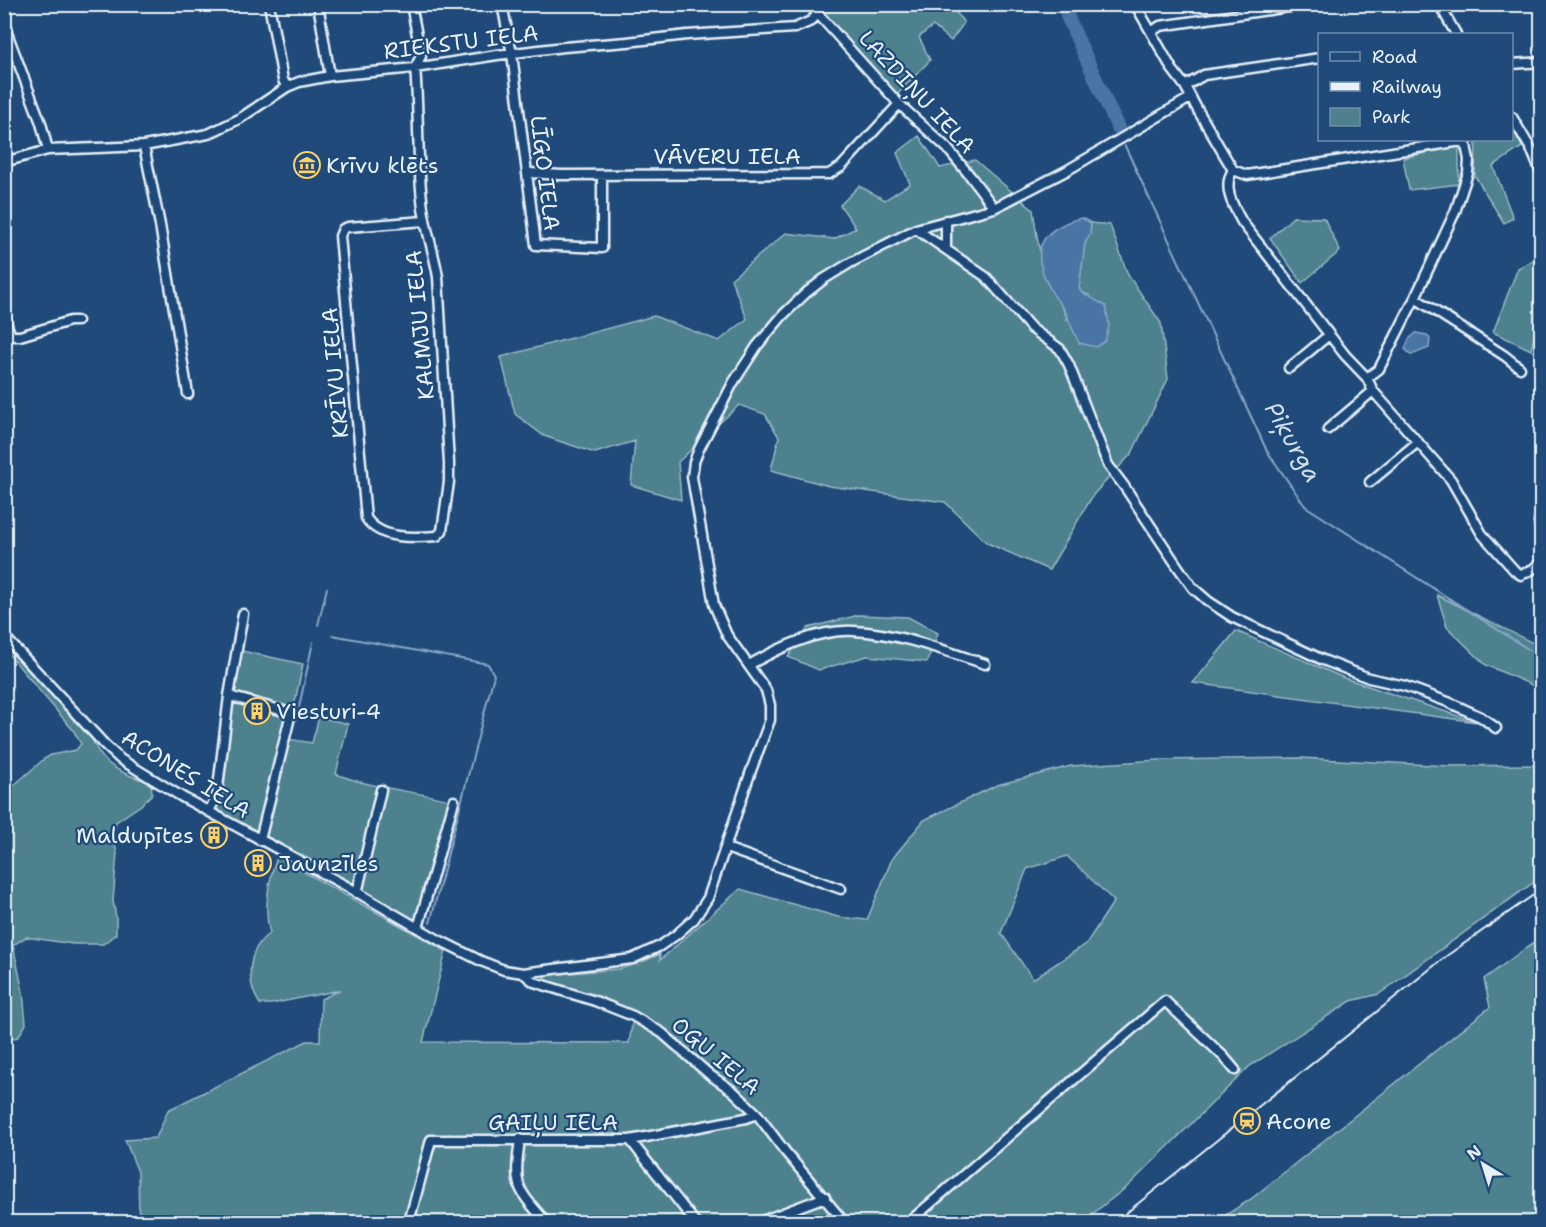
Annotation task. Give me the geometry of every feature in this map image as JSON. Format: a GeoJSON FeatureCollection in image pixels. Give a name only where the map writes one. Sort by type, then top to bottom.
{"type":"FeatureCollection","features":[{"type":"Feature","properties":{"kind":"street"},"geometry":{"type":"LineString","coordinates":[[269,4],[283,80],[287,87]]}},
{"type":"Feature","properties":{"kind":"street"},"geometry":{"type":"LineString","coordinates":[[318,4],[330,76]]}},
{"type":"Feature","properties":{"kind":"street","name":"KALMJU IELA"},"geometry":{"type":"LineString","coordinates":[[411,4],[421,56],[415,68],[424,221],[435,254],[438,277],[449,463],[449,482],[442,531],[437,536]]}},
{"type":"Feature","properties":{"kind":"street","name":"LĪGO IELA"},"geometry":{"type":"LineString","coordinates":[[502,4],[512,54],[536,245],[602,248],[602,175]]}},
{"type":"Feature","properties":{"kind":"street","name":"LAZDIŅU IELA"},"geometry":{"type":"LineString","coordinates":[[809,4],[899,104],[947,148],[994,208]]}},
{"type":"Feature","properties":{"kind":"street"},"geometry":{"type":"LineString","coordinates":[[1135,4],[1233,170],[1247,175],[1460,141]]}},
{"type":"Feature","properties":{"kind":"street"},"geometry":{"type":"LineString","coordinates":[[1151,32],[1160,26],[1310,4]]}},
{"type":"Feature","properties":{"kind":"street"},"geometry":{"type":"LineString","coordinates":[[1439,4],[1452,33]]}},
{"type":"Feature","properties":{"kind":"street","name":"RIEKSTU IELA"},"geometry":{"type":"LineString","coordinates":[[4,162],[48,150],[144,146],[208,134],[239,119],[287,87],[299,82],[330,76],[415,68],[497,55],[687,35],[795,28],[811,21],[817,15]]}},
{"type":"Feature","properties":{"kind":"street"},"geometry":{"type":"LineString","coordinates":[[4,25],[41,123],[48,150]]}},
{"type":"Feature","properties":{"kind":"street"},"geometry":{"type":"LineString","coordinates":[[1185,86],[1204,75],[1318,58]]}},
{"type":"Feature","properties":{"kind":"street"},"geometry":{"type":"LineString","coordinates":[[1513,64],[1542,62]]}},
{"type":"Feature","properties":{"kind":"street"},"geometry":{"type":"LineString","coordinates":[[523,973],[609,964],[632,959],[660,946],[694,919],[708,898],[770,720],[770,705],[766,690],[727,635],[714,605],[692,477],[699,448],[745,364],[788,310],[806,292],[824,279],[916,229],[994,208],[1066,171],[1190,98]]}},
{"type":"Feature","properties":{"kind":"street","name":"VĀVERU IELA"},"geometry":{"type":"LineString","coordinates":[[527,171],[546,175],[829,174],[841,167],[899,104]]}},
{"type":"Feature","properties":{"kind":"street"},"geometry":{"type":"LineString","coordinates":[[1515,128],[1532,151],[1542,175]]}},
{"type":"Feature","properties":{"kind":"street"},"geometry":{"type":"LineString","coordinates":[[1367,378],[1379,369],[1455,212],[1468,173],[1466,141]]}},
{"type":"Feature","properties":{"kind":"street"},"geometry":{"type":"LineString","coordinates":[[144,146],[188,394]]}},
{"type":"Feature","properties":{"kind":"street"},"geometry":{"type":"LineString","coordinates":[[1233,170],[1228,177],[1228,190],[1233,206],[1242,222],[1345,355],[1367,378],[1372,391],[1451,480],[1482,534],[1521,575],[1542,562]]}},
{"type":"Feature","properties":{"kind":"street"},"geometry":{"type":"LineString","coordinates":[[946,220],[946,249]]}},
{"type":"Feature","properties":{"kind":"street","name":"KRĪVU IELA"},"geometry":{"type":"LineString","coordinates":[[424,221],[348,227],[340,236],[366,518],[370,525],[391,534],[410,537],[437,536]]}},
{"type":"Feature","properties":{"kind":"street"},"geometry":{"type":"LineString","coordinates":[[916,229],[986,277],[1031,328],[1060,349],[1069,365],[1108,465],[1193,588],[1208,601],[1232,617],[1323,660],[1369,678],[1405,686],[1448,702],[1479,715],[1496,728]]}},
{"type":"Feature","properties":{"kind":"street"},"geometry":{"type":"LineString","coordinates":[[1415,298],[1520,368]]}},
{"type":"Feature","properties":{"kind":"street"},"geometry":{"type":"LineString","coordinates":[[4,310],[11,336],[20,336],[77,321]]}},
{"type":"Feature","properties":{"kind":"street"},"geometry":{"type":"LineString","coordinates":[[1289,368],[1329,335]]}},
{"type":"Feature","properties":{"kind":"street"},"geometry":{"type":"LineString","coordinates":[[1328,429],[1372,391]]}},
{"type":"Feature","properties":{"kind":"street"},"geometry":{"type":"LineString","coordinates":[[1370,482],[1418,442]]}},
{"type":"Feature","properties":{"kind":"street"},"geometry":{"type":"LineString","coordinates":[[1542,508],[1539,522],[1542,540]]}},
{"type":"Feature","properties":{"kind":"street"},"geometry":{"type":"LineString","coordinates":[[209,811],[217,796],[229,696],[243,614]]}},
{"type":"Feature","properties":{"kind":"street"},"geometry":{"type":"LineString","coordinates":[[749,665],[801,640],[824,634],[852,631],[888,636],[985,664]]}},
{"type":"Feature","properties":{"kind":"street","name":"ACONES IELA"},"geometry":{"type":"LineString","coordinates":[[4,636],[120,759],[457,950],[504,970],[523,973]]}},
{"type":"Feature","properties":{"kind":"street"},"geometry":{"type":"LineString","coordinates":[[229,696],[291,713],[260,840]]}},
{"type":"Feature","properties":{"kind":"street"},"geometry":{"type":"LineString","coordinates":[[357,893],[381,790]]}},
{"type":"Feature","properties":{"kind":"street"},"geometry":{"type":"LineString","coordinates":[[418,928],[454,801]]}},
{"type":"Feature","properties":{"kind":"street"},"geometry":{"type":"LineString","coordinates":[[726,848],[841,889]]}},
{"type":"Feature","properties":{"kind":"street","name":"OGU IELA"},"geometry":{"type":"LineString","coordinates":[[523,973],[534,982],[595,1000],[644,1022],[662,1033],[757,1114],[844,1222]]}},
{"type":"Feature","properties":{"kind":"street"},"geometry":{"type":"LineString","coordinates":[[909,1222],[1165,1002],[1235,1070]]}},
{"type":"Feature","properties":{"kind":"street","name":"GAIĻU IELA"},"geometry":{"type":"LineString","coordinates":[[409,1222],[431,1140],[630,1140],[757,1114]]}},
{"type":"Feature","properties":{"kind":"street"},"geometry":{"type":"LineString","coordinates":[[520,1139],[516,1176],[523,1195],[546,1222]]}},
{"type":"Feature","properties":{"kind":"street"},"geometry":{"type":"LineString","coordinates":[[630,1140],[695,1222]]}},
{"type":"Feature","properties":{"kind":"street"},"geometry":{"type":"LineString","coordinates":[[759,1222],[825,1197]]}},
{"type":"Feature","properties":{"kind":"green space"},"geometry":{"type":"Polygon","coordinates":[[[816,5],[951,5],[964,23],[951,41],[933,26],[919,37],[930,60],[896,96],[816,5]]]}},
{"type":"Feature","properties":{"kind":"green space"},"geometry":{"type":"Polygon","coordinates":[[[1515,133],[1522,147],[1493,166],[1513,218],[1504,223],[1475,176],[1476,143],[1513,141],[1515,133]]]}},
{"type":"Feature","properties":{"kind":"green space"},"geometry":{"type":"Polygon","coordinates":[[[919,136],[940,168],[975,160],[1033,210],[1039,249],[1047,278],[1067,319],[1089,295],[1081,292],[1079,288],[1085,243],[1090,234],[1091,223],[1110,225],[1128,275],[1161,323],[1168,379],[1132,453],[1093,495],[1049,570],[987,543],[945,502],[829,486],[771,470],[779,437],[765,414],[739,405],[678,462],[681,500],[631,485],[635,441],[595,453],[544,436],[515,414],[501,357],[654,316],[719,341],[747,319],[731,279],[786,233],[834,239],[856,228],[840,205],[859,186],[885,200],[910,184],[897,153],[919,136]]]}},
{"type":"Feature","properties":{"kind":"green space"},"geometry":{"type":"Polygon","coordinates":[[[1459,146],[1459,184],[1409,190],[1403,158],[1459,146]]]}},
{"type":"Feature","properties":{"kind":"green space"},"geometry":{"type":"Polygon","coordinates":[[[1293,217],[1324,218],[1340,251],[1302,283],[1270,238],[1293,217]]]}},
{"type":"Feature","properties":{"kind":"green space"},"geometry":{"type":"Polygon","coordinates":[[[1541,256],[1541,304],[1531,350],[1493,332],[1518,268],[1541,256]]]}},
{"type":"Feature","properties":{"kind":"green space"},"geometry":{"type":"Polygon","coordinates":[[[1437,595],[1541,647],[1541,689],[1486,665],[1447,627],[1437,595]]]}},
{"type":"Feature","properties":{"kind":"green space"},"geometry":{"type":"Polygon","coordinates":[[[859,615],[908,617],[938,633],[927,662],[867,656],[819,670],[788,657],[808,628],[859,615]]]}},
{"type":"Feature","properties":{"kind":"green space"},"geometry":{"type":"Polygon","coordinates":[[[1236,631],[1344,678],[1476,722],[1193,683],[1236,631]]]}},
{"type":"Feature","properties":{"kind":"green space"},"geometry":{"type":"Polygon","coordinates":[[[10,641],[89,731],[99,753],[105,760],[120,771],[151,783],[152,794],[141,805],[116,822],[113,837],[117,853],[113,901],[116,934],[103,944],[73,944],[26,937],[13,945],[23,992],[26,1024],[18,1037],[5,1040],[5,793],[44,759],[51,755],[76,750],[81,744],[73,730],[5,650],[10,641]]]}},
{"type":"Feature","properties":{"kind":"green space"},"geometry":{"type":"Polygon","coordinates":[[[237,650],[303,664],[287,739],[312,743],[319,717],[348,724],[336,774],[365,783],[454,801],[418,928],[209,811],[217,796],[237,650]]]}},
{"type":"Feature","properties":{"kind":"green space"},"geometry":{"type":"Polygon","coordinates":[[[1301,758],[1449,766],[1541,765],[1541,877],[1379,994],[1351,1001],[1250,1066],[1128,1186],[1082,1222],[127,1222],[139,1216],[138,1172],[125,1140],[156,1138],[168,1110],[307,1041],[320,1041],[321,999],[340,990],[271,1004],[260,1004],[252,985],[253,956],[262,940],[270,933],[267,914],[268,895],[277,857],[446,951],[423,1042],[629,1043],[634,1012],[623,1006],[544,980],[545,975],[619,969],[660,954],[660,960],[740,889],[838,917],[867,920],[892,859],[924,820],[997,785],[1071,766],[1159,760],[1301,758]],[[1067,856],[1027,869],[1001,933],[1033,979],[1086,944],[1114,901],[1067,856]]]}},
{"type":"Feature","properties":{"kind":"green space"},"geometry":{"type":"Polygon","coordinates":[[[1541,937],[1541,1222],[1215,1222],[1251,1199],[1490,1007],[1484,979],[1541,937]]]}},
{"type":"Feature","properties":{"kind":"water"},"geometry":{"type":"Polygon","coordinates":[[[1082,218],[1091,223],[1090,234],[1085,243],[1079,288],[1081,292],[1106,306],[1109,326],[1105,341],[1096,347],[1079,343],[1065,310],[1048,284],[1040,256],[1044,239],[1050,232],[1068,222],[1082,218]]]}},
{"type":"Feature","properties":{"kind":"water"},"geometry":{"type":"Polygon","coordinates":[[[1416,333],[1427,335],[1430,339],[1429,348],[1411,355],[1405,349],[1409,339],[1416,333]]]}},
{"type":"Feature","properties":{"kind":"waterway","name":"Piķurga"},"geometry":{"type":"LineString","coordinates":[[1064,4],[1068,18],[1118,128]]}},
{"type":"Feature","properties":{"kind":"waterway","name":"Piķurga"},"geometry":{"type":"LineString","coordinates":[[1125,146],[1267,451],[1305,506],[1542,658]]}},
{"type":"Feature","properties":{"kind":"waterway"},"geometry":{"type":"LineString","coordinates":[[318,625],[327,588]]}},
{"type":"Feature","properties":{"kind":"waterway"},"geometry":{"type":"LineString","coordinates":[[332,635],[488,664],[494,675],[430,923]]}},
{"type":"Feature","properties":{"kind":"waterway"},"geometry":{"type":"LineString","coordinates":[[299,707],[313,642]]}},
{"type":"Feature","properties":{"kind":"railway"},"geometry":{"type":"LineString","coordinates":[[1115,1222],[1445,957],[1542,889]]}},
{"type":"Feature","properties":{"kind":"place","name":"Krīvu klēts"},"geometry":{"type":"Point","coordinates":[307,165]}},
{"type":"Feature","properties":{"kind":"place","name":"Viesturi-4"},"geometry":{"type":"Point","coordinates":[257,711]}},
{"type":"Feature","properties":{"kind":"place","name":"Maldupītes"},"geometry":{"type":"Point","coordinates":[214,835]}},
{"type":"Feature","properties":{"kind":"place","name":"Jaunzīles"},"geometry":{"type":"Point","coordinates":[258,863]}},
{"type":"Feature","properties":{"kind":"place","name":"Acone"},"geometry":{"type":"Point","coordinates":[1247,1121]}}]}
